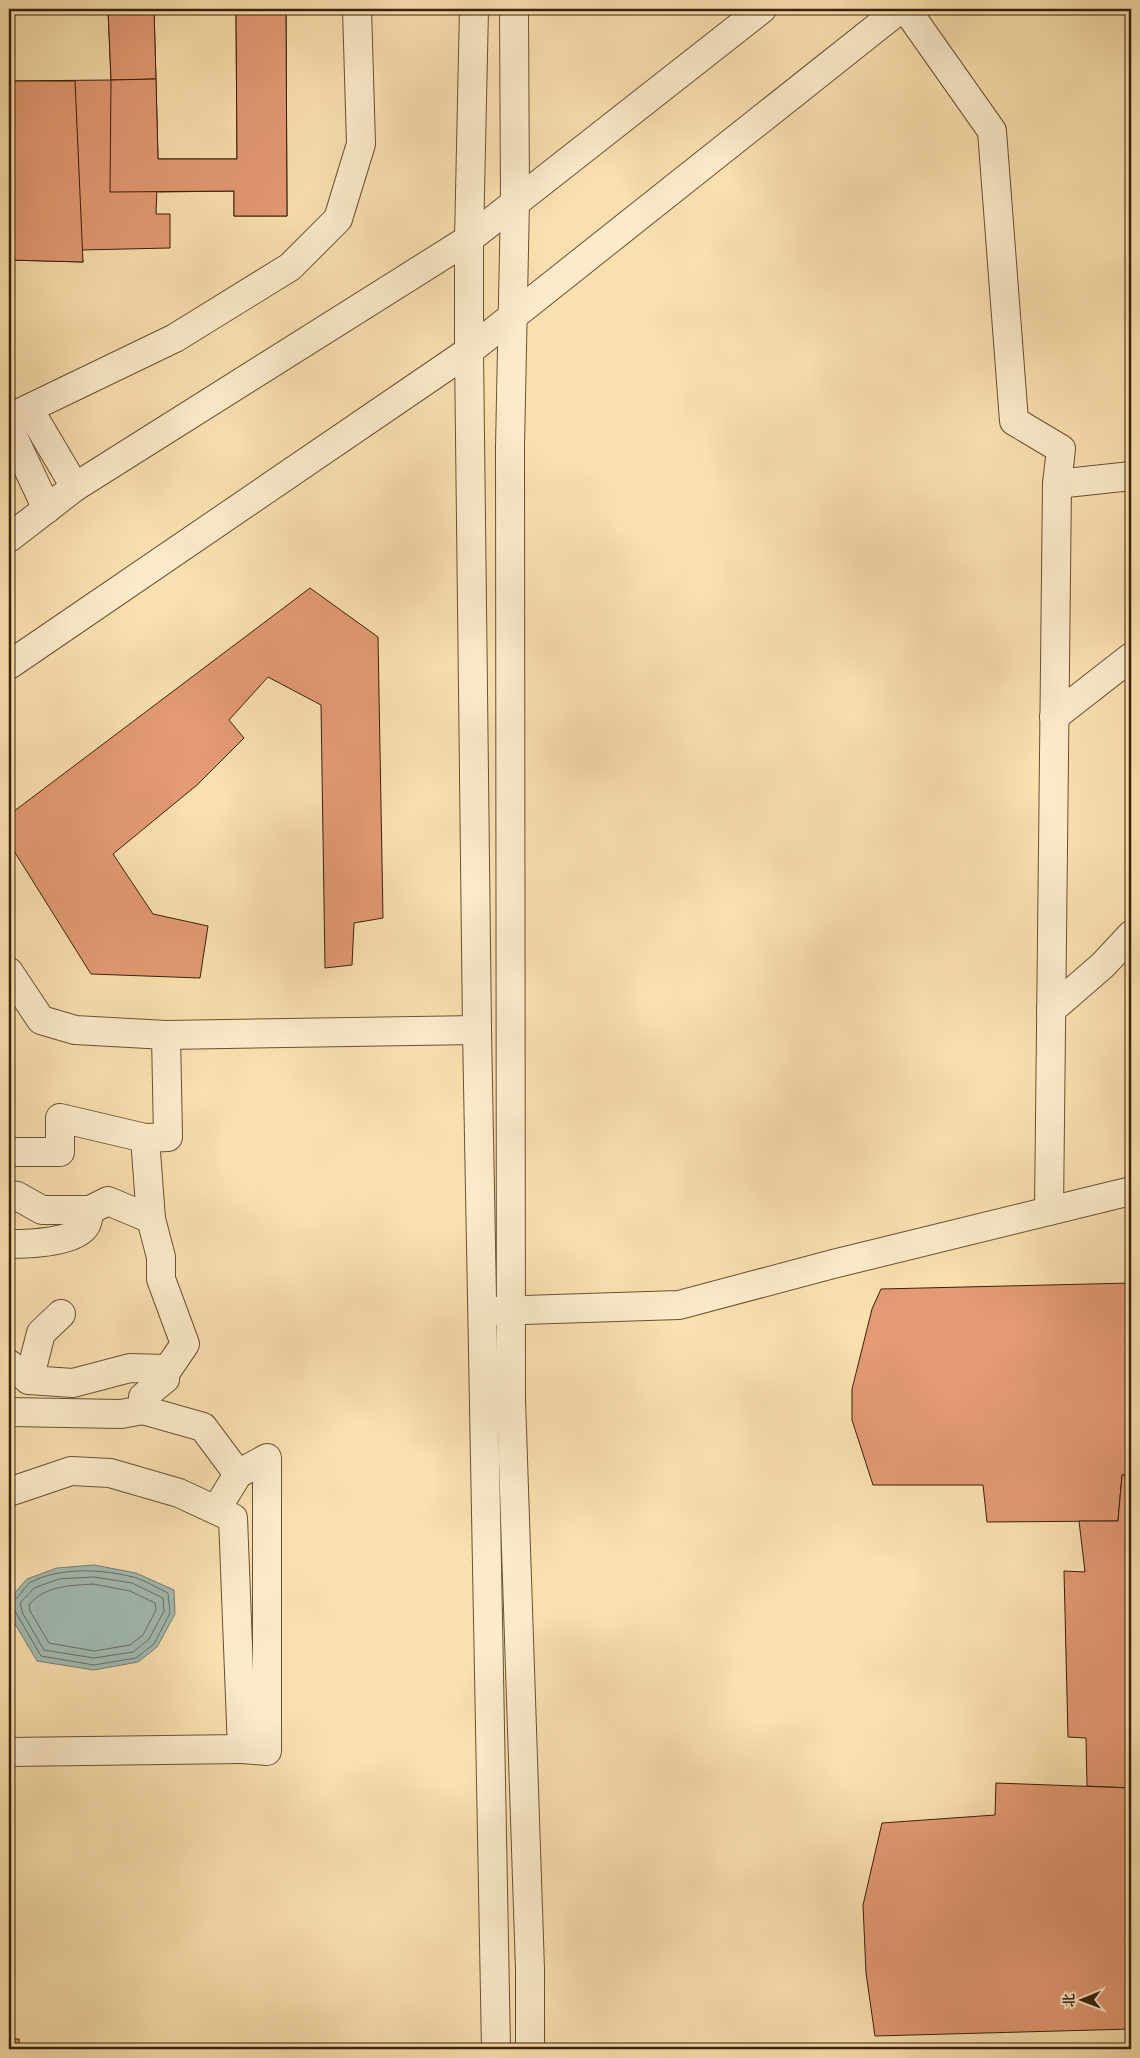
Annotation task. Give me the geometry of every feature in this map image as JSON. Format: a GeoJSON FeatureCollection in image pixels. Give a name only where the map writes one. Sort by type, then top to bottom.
{"type":"FeatureCollection","features":[{"type":"Feature","properties":{"kind":"street"},"geometry":{"type":"LineString","coordinates":[[75,487],[19,414],[175,338],[290,267],[338,219],[361,144],[356,9]]}},
{"type":"Feature","properties":{"kind":"street"},"geometry":{"type":"LineString","coordinates":[[474,9],[469,238],[469,351],[477,1030],[496,2049]]}},
{"type":"Feature","properties":{"kind":"street"},"geometry":{"type":"LineString","coordinates":[[514,9],[515,201],[511,317],[510,447],[511,1399],[530,1969],[530,2049]]}},
{"type":"Feature","properties":{"kind":"street"},"geometry":{"type":"LineString","coordinates":[[9,538],[75,487],[469,238],[762,9]]}},
{"type":"Feature","properties":{"kind":"street"},"geometry":{"type":"LineString","coordinates":[[9,665],[469,351],[900,9]]}},
{"type":"Feature","properties":{"kind":"street"},"geometry":{"type":"LineString","coordinates":[[906,9],[992,130],[1014,421],[1061,449],[1057,484],[1049,1212]]}},
{"type":"Feature","properties":{"kind":"street"},"geometry":{"type":"LineString","coordinates":[[9,428],[46,509]]}},
{"type":"Feature","properties":{"kind":"street"},"geometry":{"type":"LineString","coordinates":[[1057,484],[1131,476]]}},
{"type":"Feature","properties":{"kind":"street"},"geometry":{"type":"LineString","coordinates":[[1054,718],[1131,657]]}},
{"type":"Feature","properties":{"kind":"street"},"geometry":{"type":"LineString","coordinates":[[1051,1010],[1103,965],[1131,935]]}},
{"type":"Feature","properties":{"kind":"street"},"geometry":{"type":"LineString","coordinates":[[9,972],[41,1020],[75,1030],[166,1035],[477,1030]]}},
{"type":"Feature","properties":{"kind":"street"},"geometry":{"type":"LineString","coordinates":[[61,1314],[41,1333],[19,1372],[73,1384],[130,1368],[168,1369],[186,1344],[161,1279],[161,1257],[151,1219],[156,1138],[166,1035]]}},
{"type":"Feature","properties":{"kind":"street"},"geometry":{"type":"LineString","coordinates":[[9,1152],[60,1152],[60,1118],[156,1138]]}},
{"type":"Feature","properties":{"kind":"street"},"geometry":{"type":"LineString","coordinates":[[483,1311],[679,1305],[833,1264],[1131,1191]]}},
{"type":"Feature","properties":{"kind":"street"},"geometry":{"type":"LineString","coordinates":[[9,1195],[17,1196],[42,1210],[90,1210],[108,1201],[151,1219]]}},
{"type":"Feature","properties":{"kind":"street"},"geometry":{"type":"LineString","coordinates":[[9,1244],[56,1240],[78,1234],[86,1225],[90,1210]]}},
{"type":"Feature","properties":{"kind":"street"},"geometry":{"type":"LineString","coordinates":[[143,1410],[143,1397],[165,1380],[163,1369]]}},
{"type":"Feature","properties":{"kind":"street"},"geometry":{"type":"LineString","coordinates":[[9,1412],[121,1414],[143,1410],[203,1427],[238,1474]]}},
{"type":"Feature","properties":{"kind":"street"},"geometry":{"type":"LineString","coordinates":[[9,1752],[242,1749],[267,1751],[267,1458],[238,1474],[216,1510]]}},
{"type":"Feature","properties":{"kind":"street"},"geometry":{"type":"LineString","coordinates":[[9,1492],[71,1471],[110,1473],[179,1493],[233,1518],[242,1749]]}},
{"type":"Feature","properties":{"kind":"water"},"geometry":{"type":"Polygon","coordinates":[[[94,1565],[136,1573],[174,1590],[175,1614],[157,1647],[138,1662],[94,1670],[37,1661],[11,1617],[11,1597],[27,1579],[57,1568],[94,1565]]]}},
{"type":"Feature","properties":{"kind":"building"},"geometry":{"type":"Polygon","coordinates":[[[108,9],[154,9],[158,159],[156,214],[170,214],[170,248],[81,250],[83,262],[9,260],[9,81],[111,80],[108,9]]]}},
{"type":"Feature","properties":{"kind":"building"},"geometry":{"type":"Polygon","coordinates":[[[108,9],[154,9],[156,79],[111,80],[108,9]]]}},
{"type":"Feature","properties":{"kind":"building"},"geometry":{"type":"Polygon","coordinates":[[[236,9],[286,9],[287,216],[234,216],[234,191],[158,192],[158,159],[237,159],[236,9]]]}},
{"type":"Feature","properties":{"kind":"building"},"geometry":{"type":"Polygon","coordinates":[[[236,9],[286,9],[287,216],[234,216],[234,191],[110,192],[111,80],[156,79],[158,159],[237,159],[236,9]]]}},
{"type":"Feature","properties":{"kind":"building"},"geometry":{"type":"Polygon","coordinates":[[[9,81],[75,81],[83,262],[9,260],[9,81]]]}},
{"type":"Feature","properties":{"kind":"building"},"geometry":{"type":"Polygon","coordinates":[[[310,588],[378,637],[383,918],[354,923],[352,965],[325,968],[321,705],[268,677],[229,720],[244,738],[197,785],[113,854],[153,914],[208,926],[200,978],[91,974],[9,843],[9,815],[310,588]]]}},
{"type":"Feature","properties":{"kind":"building"},"geometry":{"type":"Polygon","coordinates":[[[1131,1283],[1131,1475],[1122,1475],[1118,1521],[987,1522],[983,1485],[873,1485],[852,1420],[852,1389],[872,1309],[881,1289],[1131,1283]]]}},
{"type":"Feature","properties":{"kind":"building"},"geometry":{"type":"Polygon","coordinates":[[[1122,1475],[1131,1475],[1131,1788],[1087,1786],[1086,1738],[1068,1737],[1064,1571],[1085,1572],[1079,1521],[1118,1521],[1122,1475]]]}},
{"type":"Feature","properties":{"kind":"building"},"geometry":{"type":"Polygon","coordinates":[[[996,1783],[1131,1788],[1131,2029],[875,2036],[866,1973],[863,1905],[882,1823],[995,1815],[996,1783]]]}},
{"type":"Feature","properties":{"kind":"building"},"geometry":{"type":"Polygon","coordinates":[[[9,2039],[19,2039],[19,2049],[9,2049],[9,2039]]]}}]}
